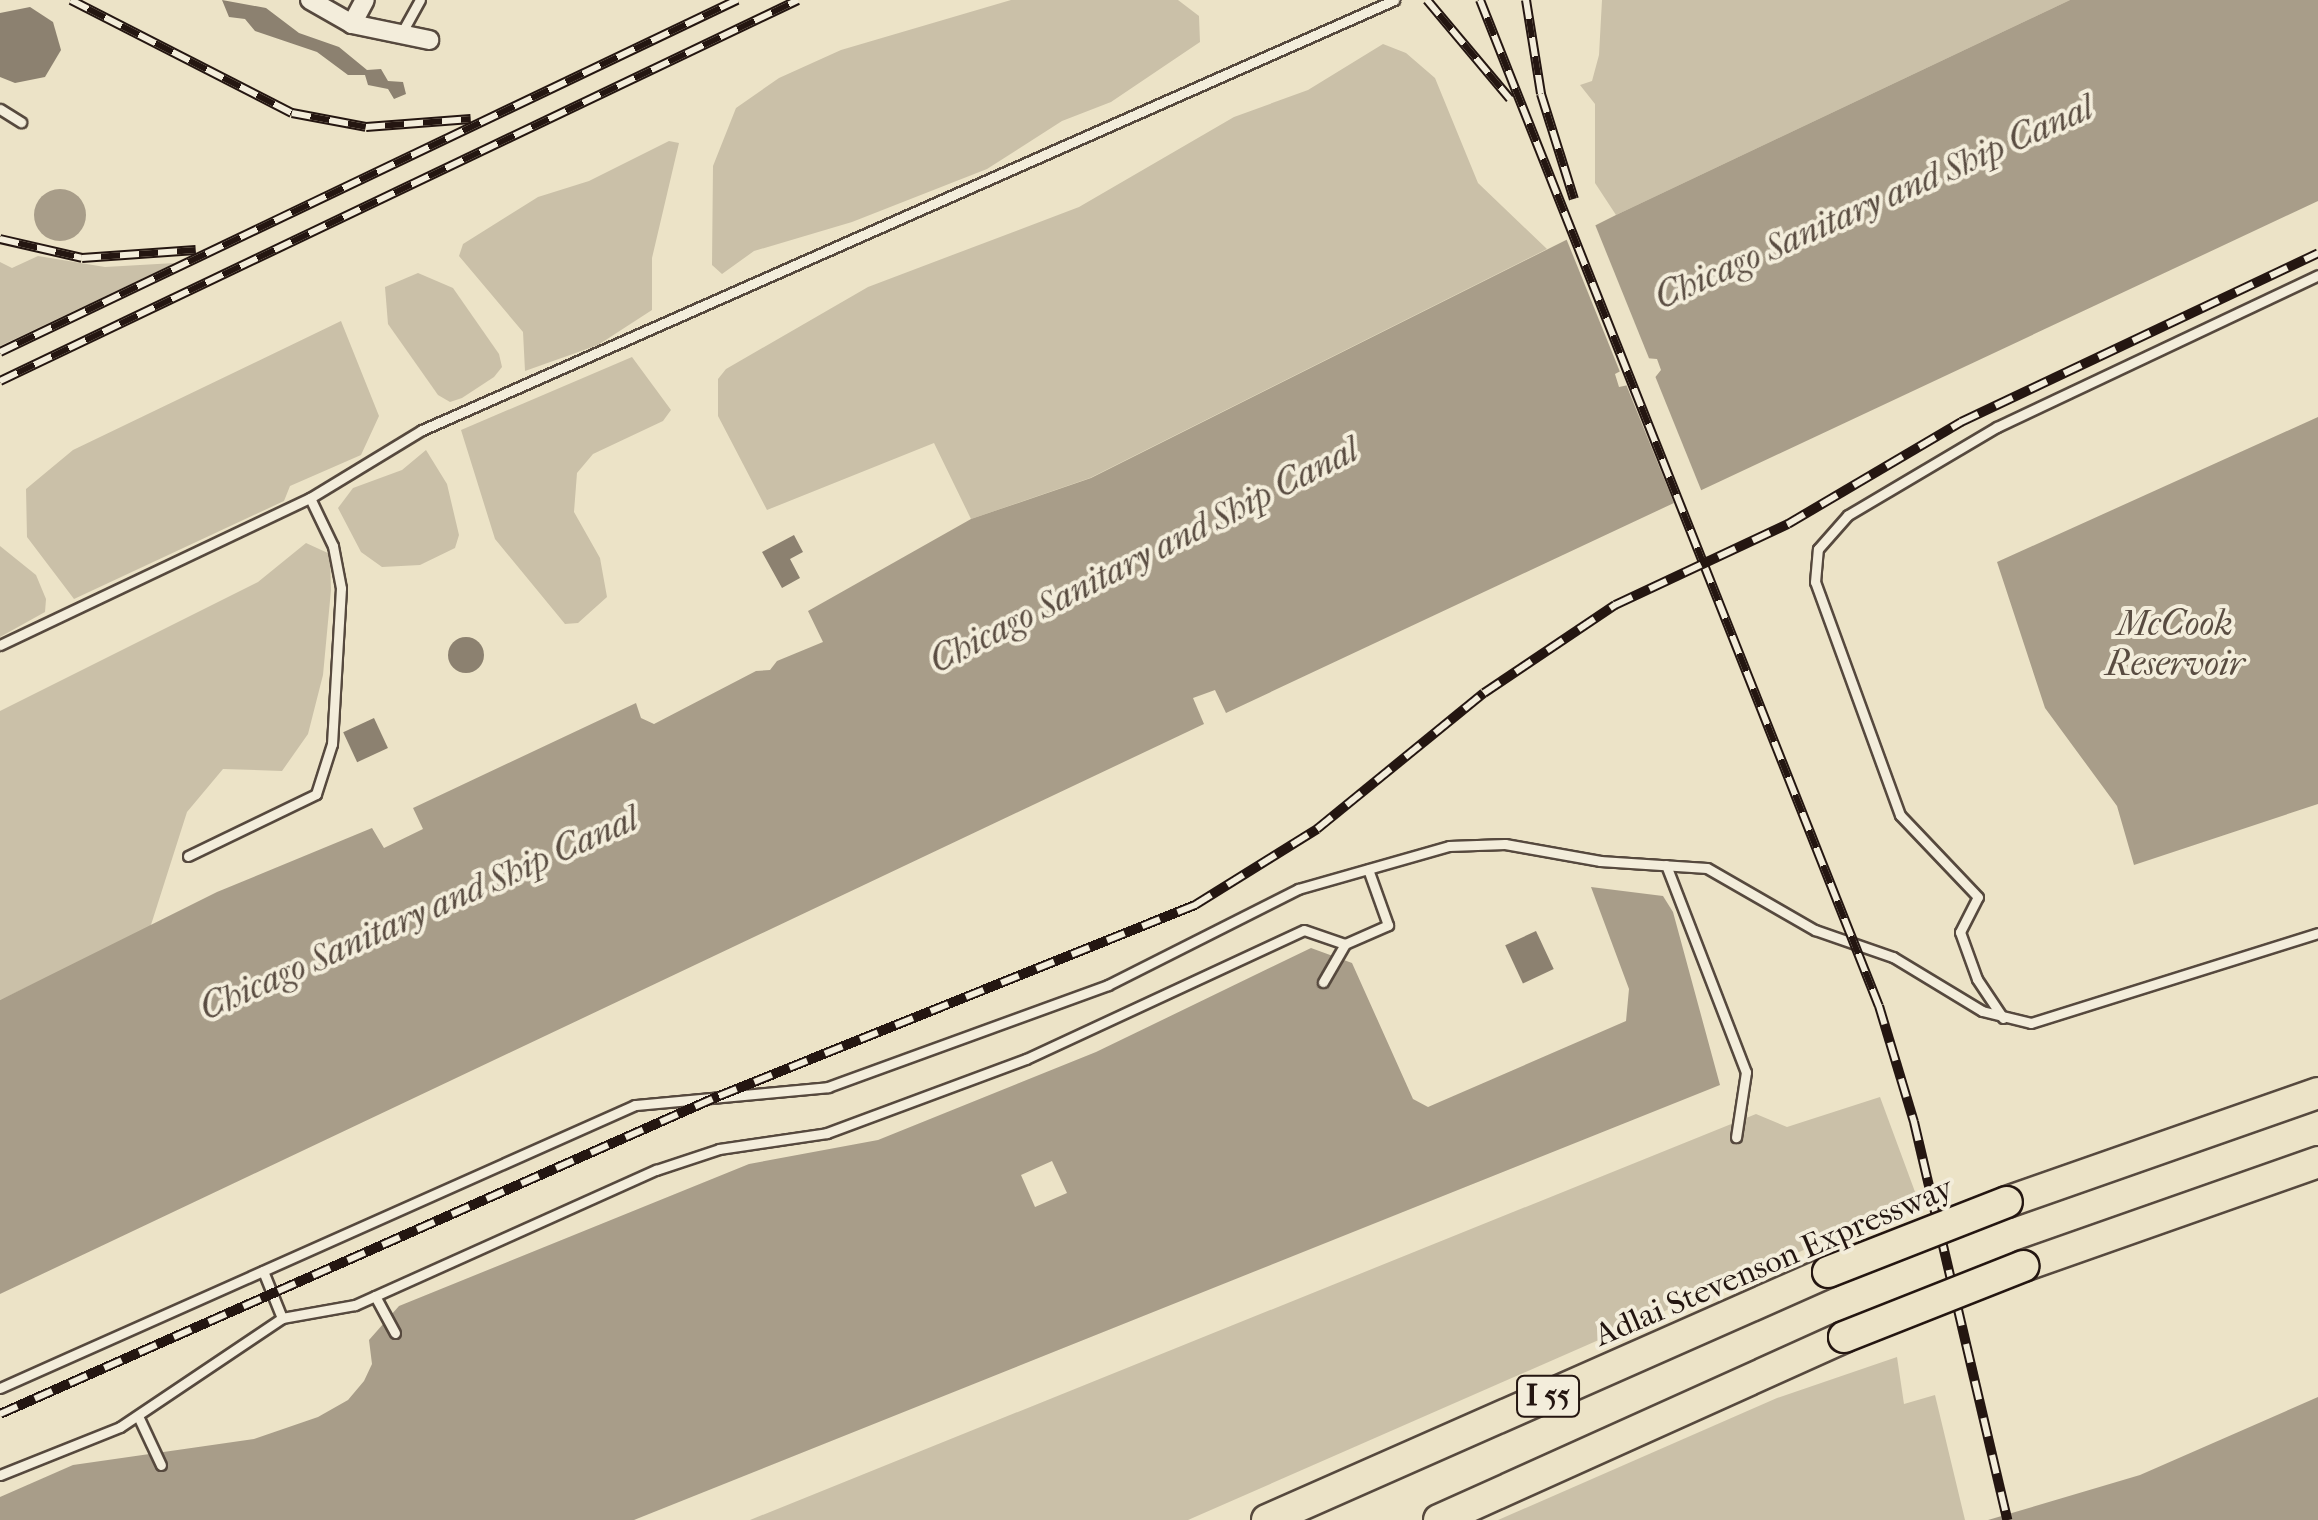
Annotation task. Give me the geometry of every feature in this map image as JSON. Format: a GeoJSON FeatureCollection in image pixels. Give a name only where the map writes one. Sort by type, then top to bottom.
{"type":"FeatureCollection","features":[{"type":"Feature","properties":{"kind":"highway","name":"Adlai Stevenson Expressway"},"geometry":{"type":"LineString","coordinates":[[1267,1520],[1828,1272],[2007,1202],[2318,1093]]}},
{"type":"Feature","properties":{"kind":"highway","name":"I 55"},"geometry":{"type":"LineString","coordinates":[[1438,1520],[1844,1336],[2023,1266],[2318,1162]]}},
{"type":"Feature","properties":{"kind":"street"},"geometry":{"type":"LineString","coordinates":[[310,0],[352,24],[429,40]]}},
{"type":"Feature","properties":{"kind":"street"},"geometry":{"type":"LineString","coordinates":[[352,24],[365,0]]}},
{"type":"Feature","properties":{"kind":"lane"},"geometry":{"type":"LineString","coordinates":[[401,34],[420,0]]}},
{"type":"Feature","properties":{"kind":"lane"},"geometry":{"type":"LineString","coordinates":[[0,645],[310,498],[422,430],[1394,0]]}},
{"type":"Feature","properties":{"kind":"lane"},"geometry":{"type":"LineString","coordinates":[[0,109],[21,122]]}},
{"type":"Feature","properties":{"kind":"lane"},"geometry":{"type":"LineString","coordinates":[[2004,1018],[1977,979],[1960,932],[1978,897],[1900,815],[1815,582],[1818,549],[1848,515],[1997,426],[2318,275]]}},
{"type":"Feature","properties":{"kind":"lane"},"geometry":{"type":"LineString","coordinates":[[188,856],[316,794],[332,744],[342,588],[334,546],[310,498]]}},
{"type":"Feature","properties":{"kind":"lane"},"geometry":{"type":"LineString","coordinates":[[0,1388],[635,1105],[828,1087],[1108,985],[1298,889],[1448,846],[1505,844],[1600,862],[1706,868],[1815,930],[1893,958],[2004,1018],[2057,1019],[2318,933]]}},
{"type":"Feature","properties":{"kind":"lane"},"geometry":{"type":"LineString","coordinates":[[1666,865],[1746,1072],[1736,1137]]}},
{"type":"Feature","properties":{"kind":"lane"},"geometry":{"type":"LineString","coordinates":[[1323,982],[1344,944],[1388,925],[1368,869]]}},
{"type":"Feature","properties":{"kind":"lane"},"geometry":{"type":"LineString","coordinates":[[0,1476],[138,1416],[282,1318],[375,1296],[656,1170],[720,1149],[827,1134],[1026,1058],[1304,930],[1344,944]]}},
{"type":"Feature","properties":{"kind":"lane"},"geometry":{"type":"LineString","coordinates":[[263,1271],[282,1318]]}},
{"type":"Feature","properties":{"kind":"lane"},"geometry":{"type":"LineString","coordinates":[[375,1296],[395,1333]]}},
{"type":"Feature","properties":{"kind":"lane"},"geometry":{"type":"LineString","coordinates":[[138,1416],[161,1465]]}},
{"type":"Feature","properties":{"kind":"shaded area"},"geometry":{"type":"Polygon","coordinates":[[[1011,0],[1178,0],[1199,16],[1200,42],[1111,102],[1062,121],[987,169],[852,222],[754,251],[722,274],[712,265],[713,166],[736,108],[779,78],[841,50],[1011,0]]]}},
{"type":"Feature","properties":{"kind":"shaded area"},"geometry":{"type":"Polygon","coordinates":[[[1602,0],[2070,0],[1616,215],[1595,183],[1595,104],[1580,85],[1592,81],[1599,55],[1602,0]]]}},
{"type":"Feature","properties":{"kind":"shaded area"},"geometry":{"type":"Polygon","coordinates":[[[1383,44],[1406,53],[1435,78],[1478,183],[1547,249],[1090,478],[971,519],[934,443],[767,510],[718,416],[718,379],[726,369],[868,287],[1079,207],[1234,117],[1308,90],[1383,44]]]}},
{"type":"Feature","properties":{"kind":"shaded area"},"geometry":{"type":"Polygon","coordinates":[[[669,141],[679,143],[652,258],[652,310],[598,345],[525,371],[523,332],[459,256],[463,244],[538,197],[589,181],[669,141]]]}},
{"type":"Feature","properties":{"kind":"shaded area"},"geometry":{"type":"Polygon","coordinates":[[[38,256],[105,267],[175,263],[0,346],[0,262],[12,268],[38,256]]]}},
{"type":"Feature","properties":{"kind":"shaded area"},"geometry":{"type":"Polygon","coordinates":[[[418,273],[453,288],[499,354],[502,367],[494,377],[450,402],[438,395],[388,324],[385,287],[418,273]]]}},
{"type":"Feature","properties":{"kind":"shaded area"},"geometry":{"type":"Polygon","coordinates":[[[341,321],[379,416],[361,455],[290,486],[284,501],[74,599],[27,537],[26,489],[73,450],[341,321]]]}},
{"type":"Feature","properties":{"kind":"shaded area"},"geometry":{"type":"Polygon","coordinates":[[[632,357],[671,410],[663,421],[593,454],[577,473],[574,512],[600,558],[607,597],[578,623],[565,624],[495,539],[461,430],[632,357]]]}},
{"type":"Feature","properties":{"kind":"shaded area"},"geometry":{"type":"Polygon","coordinates":[[[426,450],[447,484],[459,535],[455,548],[420,565],[382,567],[361,552],[338,508],[353,488],[402,470],[426,450]]]}},
{"type":"Feature","properties":{"kind":"shaded area"},"geometry":{"type":"Polygon","coordinates":[[[306,543],[330,554],[331,590],[323,675],[308,734],[282,771],[223,769],[187,812],[150,928],[0,1000],[0,711],[258,582],[306,543]]]}},
{"type":"Feature","properties":{"kind":"shaded area"},"geometry":{"type":"Polygon","coordinates":[[[0,546],[36,575],[46,599],[45,612],[0,637],[0,546]]]}},
{"type":"Feature","properties":{"kind":"shaded area"},"geometry":{"type":"Polygon","coordinates":[[[1880,1097],[1918,1200],[1188,1520],[750,1520],[1756,1114],[1787,1127],[1880,1097]]]}},
{"type":"Feature","properties":{"kind":"shaded area"},"geometry":{"type":"Polygon","coordinates":[[[1897,1357],[1904,1404],[1935,1395],[1965,1520],[1498,1520],[1777,1398],[1897,1357]]]}},
{"type":"Feature","properties":{"kind":"water","name":"Chicago Sanitary and Ship Canal"},"geometry":{"type":"Polygon","coordinates":[[[2070,0],[2318,0],[2318,201],[1226,713],[1215,690],[1193,698],[1204,724],[0,1294],[0,1000],[217,892],[372,828],[384,848],[423,829],[413,808],[636,703],[641,718],[654,724],[756,671],[770,670],[777,661],[823,642],[808,611],[971,519],[1091,478],[1616,215],[2070,0]],[[1645,358],[1615,374],[1619,387],[1653,380],[1661,370],[1657,359],[1645,358]]]}},
{"type":"Feature","properties":{"kind":"water"},"geometry":{"type":"Polygon","coordinates":[[[60,189],[78,197],[86,215],[78,233],[60,241],[42,233],[34,215],[42,197],[60,189]]]}},
{"type":"Feature","properties":{"kind":"water","name":"McCook Reservoir"},"geometry":{"type":"Polygon","coordinates":[[[2318,417],[2318,804],[2134,865],[2117,806],[2045,708],[1997,562],[2318,417]]]}},
{"type":"Feature","properties":{"kind":"water"},"geometry":{"type":"Polygon","coordinates":[[[1591,887],[1663,896],[1673,912],[1720,1085],[634,1520],[0,1520],[0,1497],[73,1465],[254,1439],[318,1417],[348,1400],[364,1381],[372,1364],[369,1340],[399,1306],[749,1164],[878,1140],[1096,1052],[1311,948],[1352,963],[1413,1099],[1428,1107],[1626,1021],[1629,989],[1591,887]],[[1052,1161],[1021,1175],[1035,1207],[1067,1193],[1052,1161]]]}},
{"type":"Feature","properties":{"kind":"water"},"geometry":{"type":"Polygon","coordinates":[[[2318,1397],[2318,1520],[1988,1520],[2140,1475],[2318,1397]]]}},
{"type":"Feature","properties":{"kind":"pier"},"geometry":{"type":"Polygon","coordinates":[[[1594,222],[1651,363],[1621,375],[1564,234],[1594,222]]]}},
{"type":"Feature","properties":{"kind":"pier"},"geometry":{"type":"Polygon","coordinates":[[[1653,371],[1703,494],[1675,506],[1625,382],[1653,371]]]}},
{"type":"Feature","properties":{"kind":"building"},"geometry":{"type":"Polygon","coordinates":[[[222,0],[266,8],[299,33],[339,47],[367,70],[381,69],[388,81],[403,82],[406,94],[394,99],[388,89],[368,85],[365,75],[348,75],[317,52],[255,31],[245,19],[229,17],[222,0]]]}},
{"type":"Feature","properties":{"kind":"building"},"geometry":{"type":"Polygon","coordinates":[[[30,7],[53,22],[61,50],[45,77],[15,83],[0,77],[0,13],[30,7]]]}},
{"type":"Feature","properties":{"kind":"building"},"geometry":{"type":"Polygon","coordinates":[[[794,535],[803,552],[790,559],[800,578],[782,588],[762,552],[794,535]]]}},
{"type":"Feature","properties":{"kind":"building"},"geometry":{"type":"Polygon","coordinates":[[[466,637],[479,642],[484,655],[479,668],[466,673],[453,668],[448,655],[453,642],[466,637]]]}},
{"type":"Feature","properties":{"kind":"building"},"geometry":{"type":"Polygon","coordinates":[[[374,718],[388,748],[357,762],[343,732],[374,718]]]}},
{"type":"Feature","properties":{"kind":"building"},"geometry":{"type":"Polygon","coordinates":[[[1536,931],[1554,969],[1523,983],[1505,945],[1536,931]]]}},
{"type":"Feature","properties":{"kind":"railway"},"geometry":{"type":"LineString","coordinates":[[71,0],[292,113],[366,127],[471,119]]}},
{"type":"Feature","properties":{"kind":"railway"},"geometry":{"type":"LineString","coordinates":[[0,352],[737,0]]}},
{"type":"Feature","properties":{"kind":"railway"},"geometry":{"type":"LineString","coordinates":[[0,381],[798,0]]}},
{"type":"Feature","properties":{"kind":"railway"},"geometry":{"type":"LineString","coordinates":[[1427,0],[1510,99]]}},
{"type":"Feature","properties":{"kind":"railway"},"geometry":{"type":"LineString","coordinates":[[1480,0],[1879,1006],[1914,1122],[2007,1520]]}},
{"type":"Feature","properties":{"kind":"railway"},"geometry":{"type":"LineString","coordinates":[[1526,0],[1541,94],[1574,199]]}},
{"type":"Feature","properties":{"kind":"railway"},"geometry":{"type":"LineString","coordinates":[[0,239],[82,258],[196,250]]}},
{"type":"Feature","properties":{"kind":"railway"},"geometry":{"type":"LineString","coordinates":[[0,1414],[719,1096],[1195,905],[1317,829],[1484,693],[1615,605],[1788,524],[1961,422],[2318,253]]}}]}
